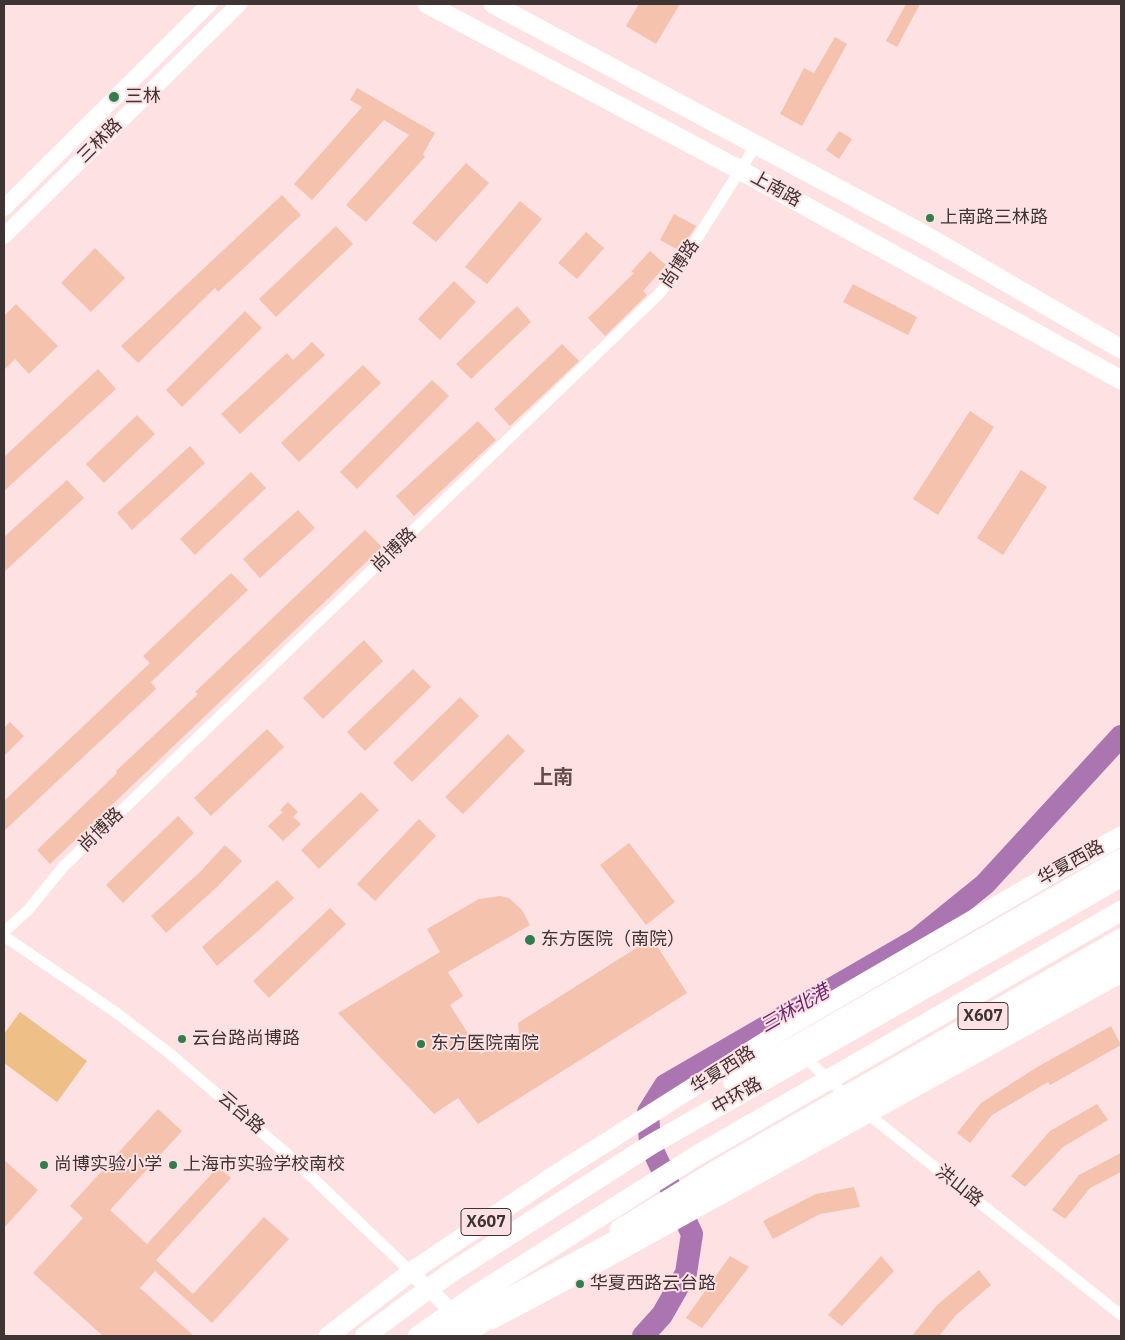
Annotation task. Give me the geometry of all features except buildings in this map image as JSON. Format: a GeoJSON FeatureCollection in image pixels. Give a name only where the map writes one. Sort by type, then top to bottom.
{"type":"FeatureCollection","features":[{"type":"Feature","properties":{"kind":"highway"},"geometry":{"type":"LineString","coordinates":[[450,1273],[553,1196],[657,1127],[1121,859]]}},
{"type":"Feature","properties":{"kind":"highway","name":"中环路"},"geometry":{"type":"LineString","coordinates":[[365,1336],[450,1273],[652,1144],[1121,877]]}},
{"type":"Feature","properties":{"kind":"highway","name":"中环路"},"geometry":{"type":"LineString","coordinates":[[418,1336],[476,1295],[696,1156],[1121,911]]}},
{"type":"Feature","properties":{"kind":"highway"},"geometry":{"type":"LineString","coordinates":[[438,1336],[651,1222],[1121,956]]}},
{"type":"Feature","properties":{"kind":"main road","name":"三林路"},"geometry":{"type":"LineString","coordinates":[[4,208],[209,4]]}},
{"type":"Feature","properties":{"kind":"main road","name":"三林路"},"geometry":{"type":"LineString","coordinates":[[4,236],[240,4]]}},
{"type":"Feature","properties":{"kind":"main road","name":"上南路"},"geometry":{"type":"LineString","coordinates":[[427,4],[740,170],[1121,380]]}},
{"type":"Feature","properties":{"kind":"main road","name":"上南路"},"geometry":{"type":"LineString","coordinates":[[492,4],[923,234],[1121,349]]}},
{"type":"Feature","properties":{"kind":"main road","name":"华夏西路"},"geometry":{"type":"LineString","coordinates":[[328,1336],[411,1272],[561,1171],[788,1027],[1053,873],[1121,836]]}},
{"type":"Feature","properties":{"kind":"main road","name":"华夏西路"},"geometry":{"type":"LineString","coordinates":[[411,1272],[496,1232],[663,1130],[1121,870]]}},
{"type":"Feature","properties":{"kind":"main road","name":"X607"},"geometry":{"type":"LineString","coordinates":[[610,1245],[719,1168],[1121,938]]}},
{"type":"Feature","properties":{"kind":"main road"},"geometry":{"type":"LineString","coordinates":[[472,1334],[610,1245],[724,1193],[1121,973]]}},
{"type":"Feature","properties":{"kind":"street","name":"尚博路"},"geometry":{"type":"LineString","coordinates":[[4,932],[28,909],[63,867],[659,294],[672,278],[756,145]]}},
{"type":"Feature","properties":{"kind":"street","name":"云台路"},"geometry":{"type":"LineString","coordinates":[[4,936],[118,1014],[169,1053],[293,1159],[411,1272],[472,1334]]}},
{"type":"Feature","properties":{"kind":"street","name":"洪山路"},"geometry":{"type":"LineString","coordinates":[[800,1053],[867,1114],[1121,1315]]}},
{"type":"Feature","properties":{"kind":"shaded area"},"geometry":{"type":"Polygon","coordinates":[[[20,1012],[87,1061],[57,1102],[4,1063],[4,1034],[20,1012]]]}},
{"type":"Feature","properties":{"kind":"waterway","name":"三林北港"},"geometry":{"type":"LineString","coordinates":[[643,1336],[662,1315],[686,1273],[692,1234],[650,1144],[648,1112],[665,1085],[917,939],[985,884],[1121,736]]}},
{"type":"Feature","properties":{"kind":"place","name":"三林"},"geometry":{"type":"Point","coordinates":[114,97]}},
{"type":"Feature","properties":{"kind":"place","name":"上南路三林路"},"geometry":{"type":"Point","coordinates":[930,218]}},
{"type":"Feature","properties":{"kind":"place","name":"东方医院（南院）"},"geometry":{"type":"Point","coordinates":[530,940]}},
{"type":"Feature","properties":{"kind":"place","name":"云台路尚博路"},"geometry":{"type":"Point","coordinates":[182,1039]}},
{"type":"Feature","properties":{"kind":"place","name":"东方医院南院"},"geometry":{"type":"Point","coordinates":[421,1044]}},
{"type":"Feature","properties":{"kind":"place","name":"尚博实验小学"},"geometry":{"type":"Point","coordinates":[44,1165]}},
{"type":"Feature","properties":{"kind":"place","name":"上海市实验学校南校"},"geometry":{"type":"Point","coordinates":[173,1165]}},
{"type":"Feature","properties":{"kind":"place","name":"华夏西路云台路"},"geometry":{"type":"Point","coordinates":[580,1284]}},
{"type":"Feature","properties":{"kind":"district","name":"上南"},"geometry":{"type":"Point","coordinates":[553,778]}}]}
